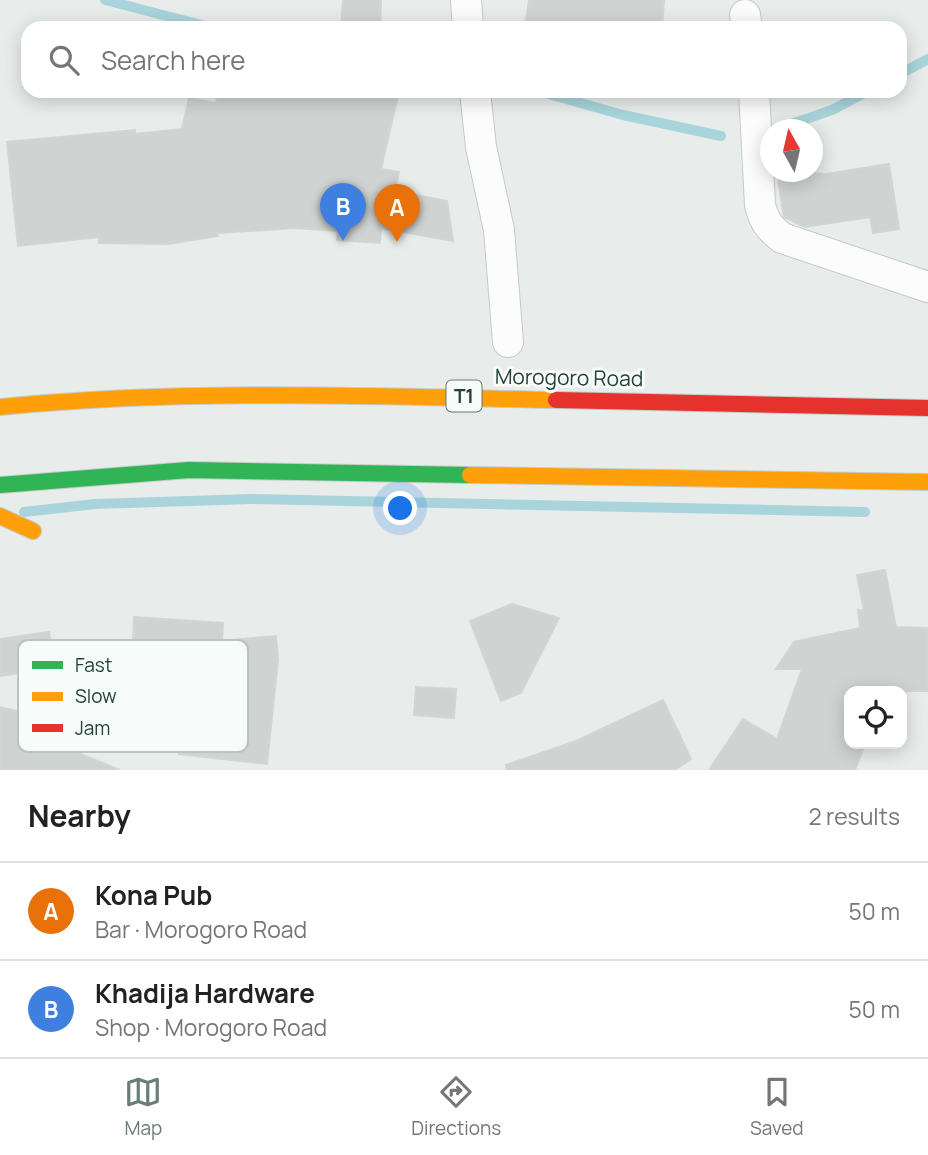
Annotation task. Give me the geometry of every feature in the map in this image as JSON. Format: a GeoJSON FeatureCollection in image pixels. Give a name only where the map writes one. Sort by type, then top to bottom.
{"type":"FeatureCollection","features":[{"type":"Feature","properties":{"kind":"highway","name":"Morogoro Road"},"geometry":{"type":"LineString","coordinates":[[0,407],[80,399],[251,394],[928,408]]}},
{"type":"Feature","properties":{"kind":"highway"},"geometry":{"type":"LineString","coordinates":[[0,485],[189,470],[928,482]]}},
{"type":"Feature","properties":{"kind":"highway"},"geometry":{"type":"LineString","coordinates":[[0,516],[33,531]]}},
{"type":"Feature","properties":{"kind":"street"},"geometry":{"type":"LineString","coordinates":[[466,0],[468,21]]}},
{"type":"Feature","properties":{"kind":"street"},"geometry":{"type":"LineString","coordinates":[[476,98],[481,147],[499,230],[508,342]]}},
{"type":"Feature","properties":{"kind":"street"},"geometry":{"type":"LineString","coordinates":[[754,98],[760,205],[765,222],[771,230],[782,238],[928,287]]}},
{"type":"Feature","properties":{"kind":"building"},"geometry":{"type":"Polygon","coordinates":[[[343,0],[381,0],[380,21],[342,21],[343,0]]]}},
{"type":"Feature","properties":{"kind":"building"},"geometry":{"type":"Polygon","coordinates":[[[529,0],[664,0],[662,21],[526,21],[529,0]]]}},
{"type":"Feature","properties":{"kind":"building"},"geometry":{"type":"Polygon","coordinates":[[[189,98],[216,103],[217,98],[397,98],[381,169],[399,172],[395,191],[447,201],[453,241],[381,228],[380,243],[337,240],[338,231],[295,228],[217,233],[218,236],[168,244],[99,243],[99,237],[18,246],[7,142],[135,130],[135,134],[182,129],[189,98]]]}},
{"type":"Feature","properties":{"kind":"building"},"geometry":{"type":"Polygon","coordinates":[[[889,164],[899,229],[873,233],[870,217],[805,227],[784,217],[779,182],[823,182],[823,174],[889,164]]]}},
{"type":"Feature","properties":{"kind":"building"},"geometry":{"type":"Polygon","coordinates":[[[885,570],[896,627],[928,628],[928,691],[907,691],[907,686],[844,686],[844,749],[863,749],[855,770],[709,770],[743,719],[777,739],[802,669],[776,669],[794,642],[860,628],[858,610],[864,611],[857,575],[885,570]]]}},
{"type":"Feature","properties":{"kind":"building"},"geometry":{"type":"Polygon","coordinates":[[[512,604],[559,618],[521,693],[501,701],[470,621],[512,604]]]}},
{"type":"Feature","properties":{"kind":"building"},"geometry":{"type":"Polygon","coordinates":[[[134,617],[223,623],[222,640],[133,640],[134,617]]]}},
{"type":"Feature","properties":{"kind":"building"},"geometry":{"type":"Polygon","coordinates":[[[49,632],[50,640],[18,640],[18,674],[0,676],[0,639],[49,632]]]}},
{"type":"Feature","properties":{"kind":"building"},"geometry":{"type":"Polygon","coordinates":[[[276,636],[278,660],[267,764],[179,754],[248,752],[248,640],[233,640],[276,636]]]}},
{"type":"Feature","properties":{"kind":"building"},"geometry":{"type":"Polygon","coordinates":[[[416,687],[456,689],[454,718],[414,715],[416,687]]]}},
{"type":"Feature","properties":{"kind":"building"},"geometry":{"type":"Polygon","coordinates":[[[663,700],[691,759],[675,770],[507,770],[506,765],[576,741],[663,700]]]}},
{"type":"Feature","properties":{"kind":"building"},"geometry":{"type":"Polygon","coordinates":[[[0,707],[18,712],[18,752],[75,752],[120,770],[0,770],[0,707]]]}},
{"type":"Feature","properties":{"kind":"waterway"},"geometry":{"type":"LineString","coordinates":[[105,0],[186,21]]}},
{"type":"Feature","properties":{"kind":"waterway"},"geometry":{"type":"LineString","coordinates":[[907,70],[928,59]]}},
{"type":"Feature","properties":{"kind":"waterway"},"geometry":{"type":"LineString","coordinates":[[563,98],[623,115],[721,136]]}},
{"type":"Feature","properties":{"kind":"waterway"},"geometry":{"type":"LineString","coordinates":[[806,119],[855,98]]}},
{"type":"Feature","properties":{"kind":"waterway"},"geometry":{"type":"LineString","coordinates":[[24,512],[95,504],[253,499],[865,512]]}},
{"type":"Feature","properties":{"kind":"traffic: fast"},"geometry":{"type":"LineString","coordinates":[[0,485],[189,470],[470,475]]}},
{"type":"Feature","properties":{"kind":"traffic: slow"},"geometry":{"type":"LineString","coordinates":[[0,407],[69,401],[208,396],[556,400]]}},
{"type":"Feature","properties":{"kind":"traffic: slow"},"geometry":{"type":"LineString","coordinates":[[470,475],[928,482]]}},
{"type":"Feature","properties":{"kind":"traffic: slow"},"geometry":{"type":"LineString","coordinates":[[0,516],[33,531]]}},
{"type":"Feature","properties":{"kind":"traffic: jam"},"geometry":{"type":"LineString","coordinates":[[556,400],[928,408]]}},
{"type":"Feature","properties":{"kind":"place","name":"Khadija Hardware"},"geometry":{"type":"Point","coordinates":[343,241]}},
{"type":"Feature","properties":{"kind":"place","name":"Kona Pub"},"geometry":{"type":"Point","coordinates":[397,242]}}]}
